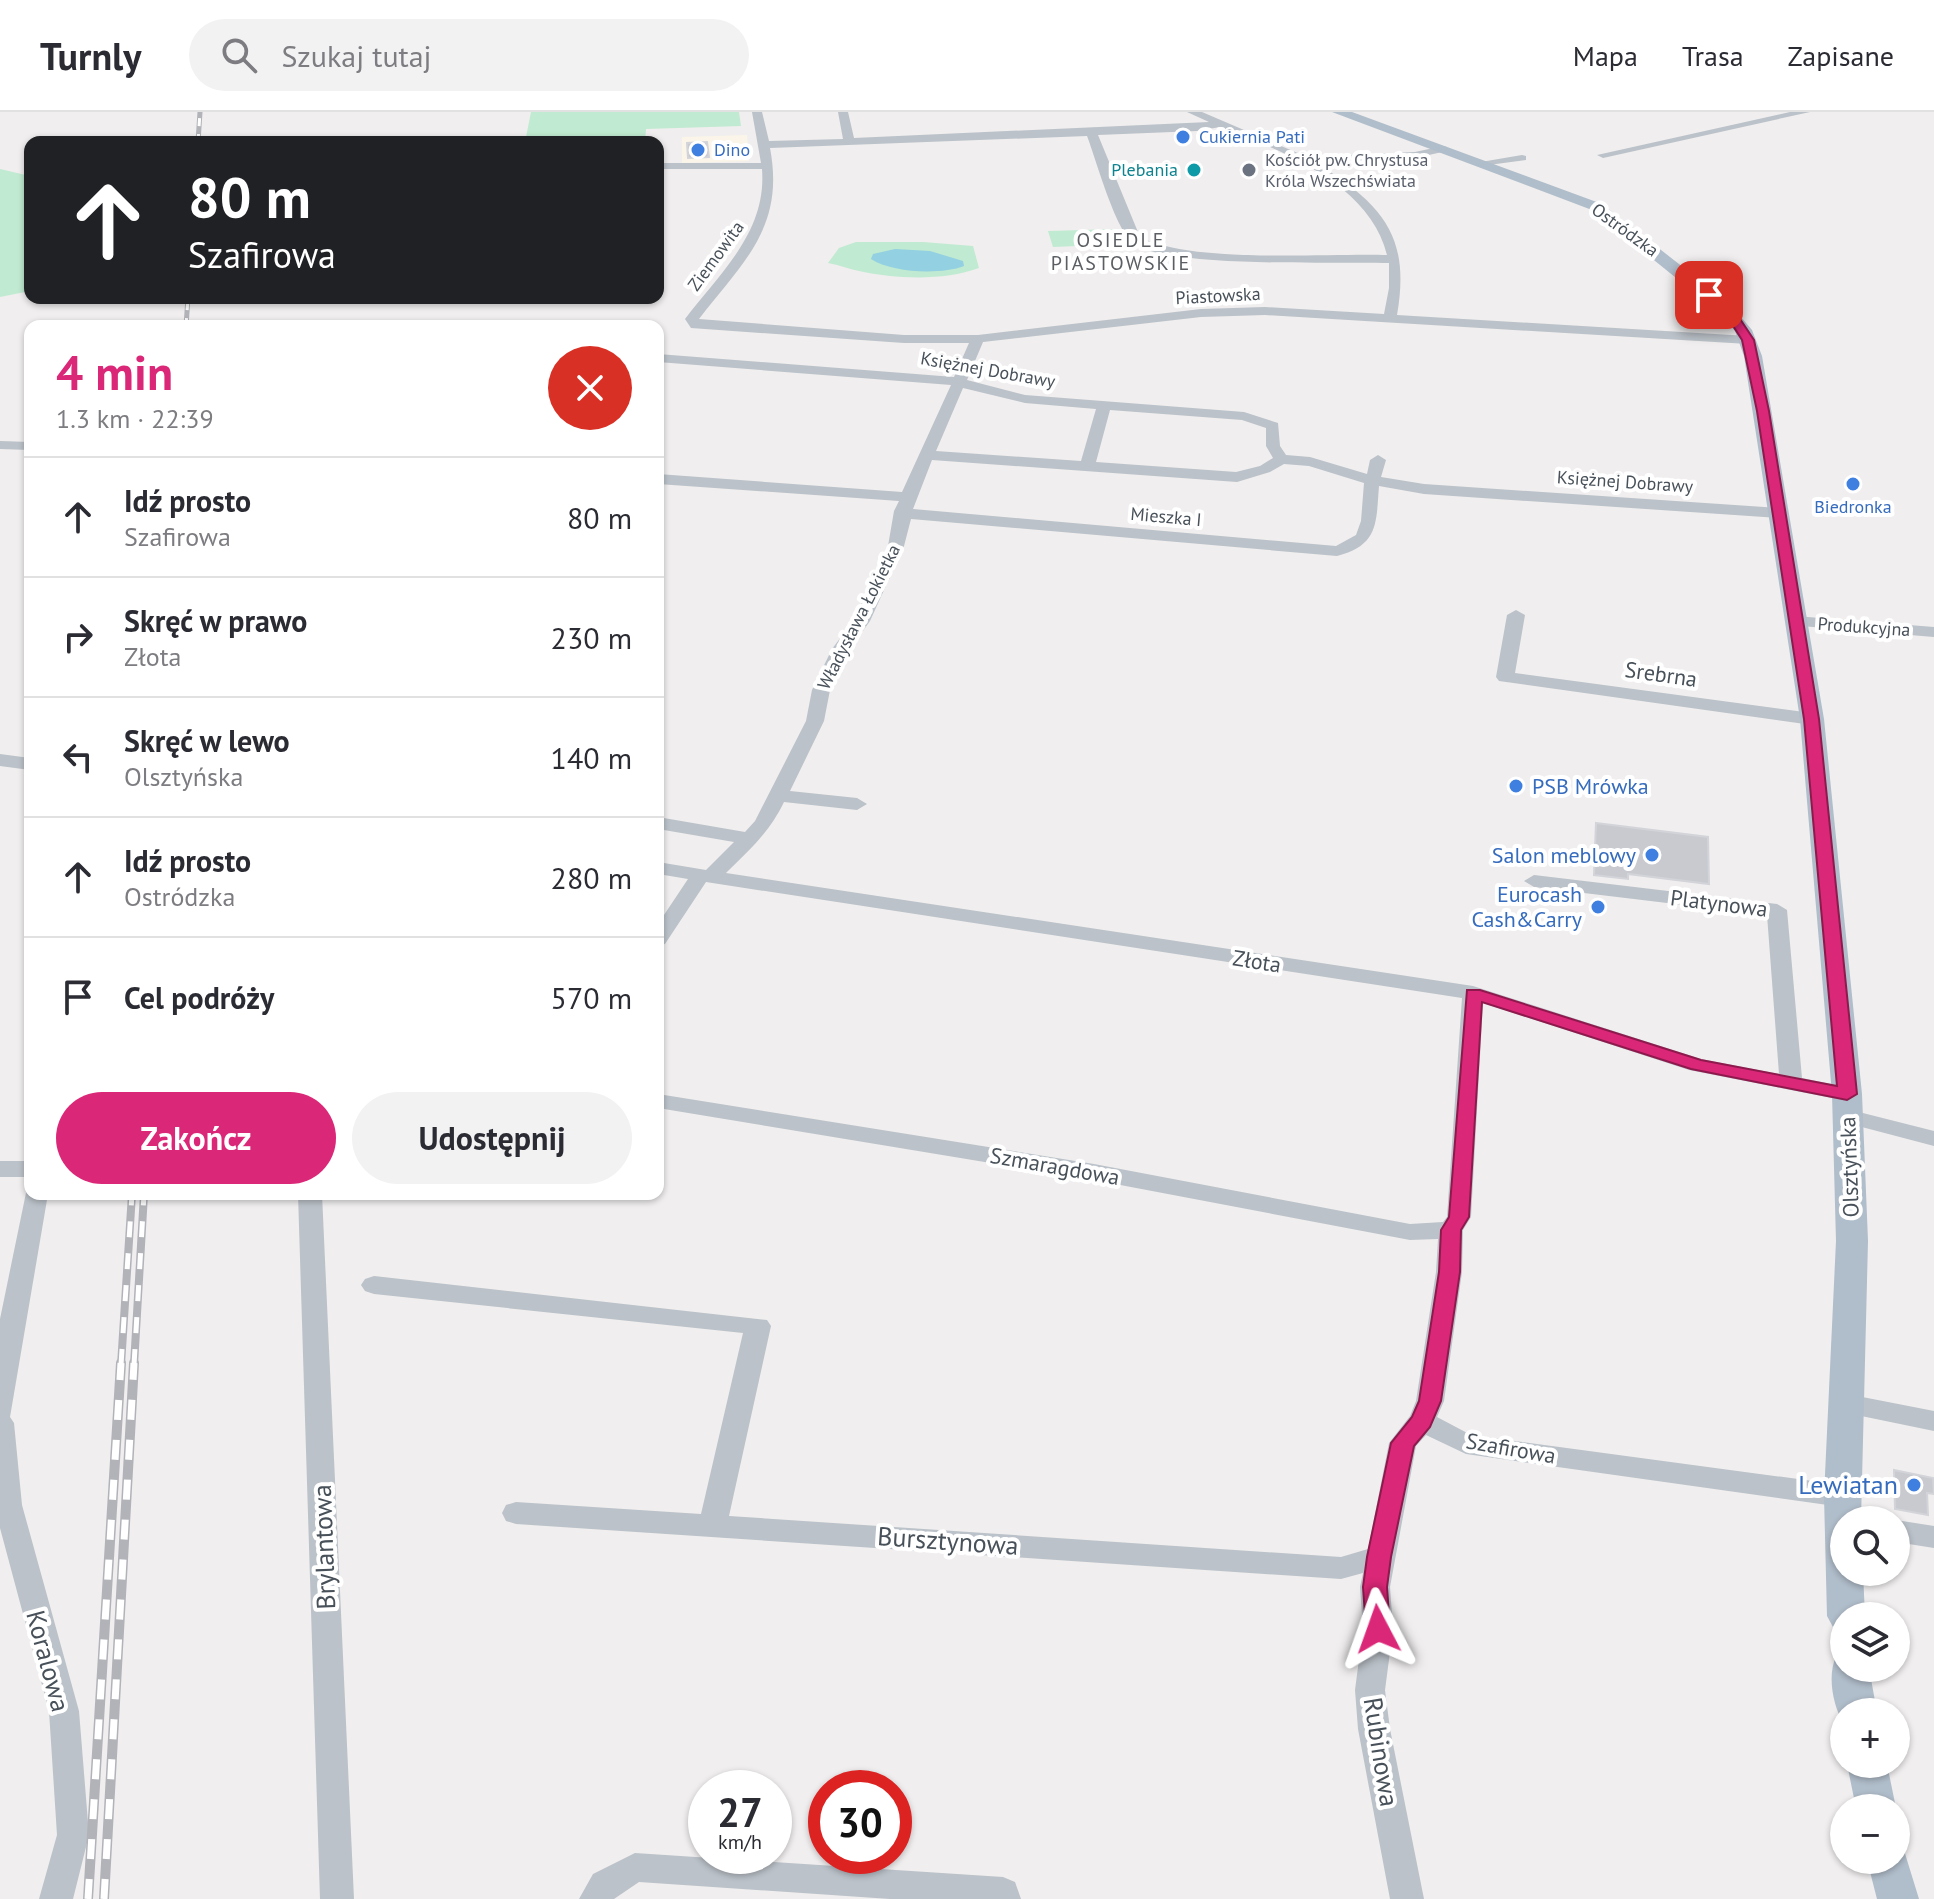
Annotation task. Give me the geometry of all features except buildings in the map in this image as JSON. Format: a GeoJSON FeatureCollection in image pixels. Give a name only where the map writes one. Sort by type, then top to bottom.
{"type":"FeatureCollection","features":[{"type":"Feature","properties":{"kind":"main road","name":"Ostródzka"},"geometry":{"type":"LineString","coordinates":[[1339,112],[1570,195],[1609,215],[1723,307],[1740,325],[1748,340],[1812,719]]}},
{"type":"Feature","properties":{"kind":"main road","name":"Olsztyńska"},"geometry":{"type":"LineString","coordinates":[[1812,719],[1847,1105],[1852,1241],[1843,1506]]}},
{"type":"Feature","properties":{"kind":"main road"},"geometry":{"type":"LineString","coordinates":[[1892,1874],[1898,1899]]}},
{"type":"Feature","properties":{"kind":"street","name":"Ziemowita"},"geometry":{"type":"LineString","coordinates":[[691,323],[759,227],[767,201],[757,112]]}},
{"type":"Feature","properties":{"kind":"street"},"geometry":{"type":"LineString","coordinates":[[843,112],[849,141]]}},
{"type":"Feature","properties":{"kind":"street"},"geometry":{"type":"LineString","coordinates":[[1192,112],[1305,160],[1359,199],[1380,223],[1395,259],[1398,278],[1390,317]]}},
{"type":"Feature","properties":{"kind":"street"},"geometry":{"type":"LineString","coordinates":[[1603,155],[1805,112]]}},
{"type":"Feature","properties":{"kind":"street"},"geometry":{"type":"LineString","coordinates":[[762,145],[1201,127],[1221,123]]}},
{"type":"Feature","properties":{"kind":"street"},"geometry":{"type":"LineString","coordinates":[[1091,131],[1134,237],[1142,245],[1195,255],[1395,259]]}},
{"type":"Feature","properties":{"kind":"street"},"geometry":{"type":"LineString","coordinates":[[1305,160],[1415,155],[1443,149]]}},
{"type":"Feature","properties":{"kind":"street"},"geometry":{"type":"LineString","coordinates":[[1481,163],[1522,158]]}},
{"type":"Feature","properties":{"kind":"street"},"geometry":{"type":"LineString","coordinates":[[664,166],[765,166]]}},
{"type":"Feature","properties":{"kind":"street","name":"Piastowska"},"geometry":{"type":"LineString","coordinates":[[691,323],[845,336],[978,339],[1234,311],[1390,317],[1748,340]]}},
{"type":"Feature","properties":{"kind":"street","name":"Władysława Łokietka"},"geometry":{"type":"LineString","coordinates":[[705,877],[752,839],[764,824],[815,721],[821,690],[841,649],[861,621],[896,546],[905,504],[978,339]]}},
{"type":"Feature","properties":{"kind":"street","name":"Księżnej Dobrawy"},"geometry":{"type":"LineString","coordinates":[[664,358],[958,382],[1025,399],[1255,418],[1273,426],[1273,446],[1281,459],[1310,462],[1372,480],[1424,489],[1779,513]]}},
{"type":"Feature","properties":{"kind":"street"},"geometry":{"type":"LineString","coordinates":[[1087,466],[1104,406]]}},
{"type":"Feature","properties":{"kind":"street"},"geometry":{"type":"LineString","coordinates":[[0,445],[24,446]]}},
{"type":"Feature","properties":{"kind":"street"},"geometry":{"type":"LineString","coordinates":[[926,455],[1237,477],[1265,469],[1281,459]]}},
{"type":"Feature","properties":{"kind":"street"},"geometry":{"type":"LineString","coordinates":[[1372,480],[1378,460]]}},
{"type":"Feature","properties":{"kind":"street","name":"Mieszka I"},"geometry":{"type":"LineString","coordinates":[[664,480],[905,504],[919,516],[1337,551],[1354,548],[1363,538],[1371,513],[1372,480]]}},
{"type":"Feature","properties":{"kind":"street","name":"Srebrna"},"geometry":{"type":"LineString","coordinates":[[1516,615],[1505,677],[1812,719]]}},
{"type":"Feature","properties":{"kind":"street","name":"Produkcyjna"},"geometry":{"type":"LineString","coordinates":[[1795,621],[1934,632]]}},
{"type":"Feature","properties":{"kind":"street"},"geometry":{"type":"LineString","coordinates":[[0,760],[24,763]]}},
{"type":"Feature","properties":{"kind":"street"},"geometry":{"type":"LineString","coordinates":[[778,796],[857,804]]}},
{"type":"Feature","properties":{"kind":"street"},"geometry":{"type":"LineString","coordinates":[[664,824],[752,839]]}},
{"type":"Feature","properties":{"kind":"street","name":"Złota"},"geometry":{"type":"LineString","coordinates":[[664,869],[1473,993],[1697,1065],[1791,1085],[1934,1139]]}},
{"type":"Feature","properties":{"kind":"street"},"geometry":{"type":"LineString","coordinates":[[664,932],[705,877]]}},
{"type":"Feature","properties":{"kind":"street","name":"Platynowa"},"geometry":{"type":"LineString","coordinates":[[1534,881],[1777,910],[1791,1085]]}},
{"type":"Feature","properties":{"kind":"street"},"geometry":{"type":"LineString","coordinates":[[1422,1421],[1434,1380],[1449,1272],[1451,1230],[1459,1217],[1473,993]]}},
{"type":"Feature","properties":{"kind":"street","name":"Szmaragdowa"},"geometry":{"type":"LineString","coordinates":[[664,1102],[1094,1172],[1410,1232],[1451,1230]]}},
{"type":"Feature","properties":{"kind":"street"},"geometry":{"type":"LineString","coordinates":[[0,1169],[24,1169]]}},
{"type":"Feature","properties":{"kind":"street"},"geometry":{"type":"LineString","coordinates":[[0,1411],[17,1290],[35,1200]]}},
{"type":"Feature","properties":{"kind":"street","name":"Brylantowa"},"geometry":{"type":"LineString","coordinates":[[310,1200],[337,1899]]}},
{"type":"Feature","properties":{"kind":"street"},"geometry":{"type":"LineString","coordinates":[[374,1285],[758,1326],[713,1525]]}},
{"type":"Feature","properties":{"kind":"street"},"geometry":{"type":"LineString","coordinates":[[1847,1404],[1934,1421]]}},
{"type":"Feature","properties":{"kind":"street","name":"Szafirowa"},"geometry":{"type":"LineString","coordinates":[[1422,1421],[1466,1444],[1830,1512]]}},
{"type":"Feature","properties":{"kind":"street","name":"Rubinowa"},"geometry":{"type":"LineString","coordinates":[[1407,1899],[1374,1729],[1370,1690],[1378,1629],[1375,1587],[1379,1557],[1403,1443],[1422,1421]]}},
{"type":"Feature","properties":{"kind":"street","name":"Koralowa"},"geometry":{"type":"LineString","coordinates":[[0,1423],[8,1505],[64,1711],[73,1835],[56,1899]]}},
{"type":"Feature","properties":{"kind":"street","name":"Bursztynowa"},"geometry":{"type":"LineString","coordinates":[[516,1513],[1341,1568],[1379,1557]]}},
{"type":"Feature","properties":{"kind":"street"},"geometry":{"type":"LineString","coordinates":[[1910,1533],[1934,1537]]}},
{"type":"Feature","properties":{"kind":"street"},"geometry":{"type":"LineString","coordinates":[[596,1899],[605,1884],[635,1867],[1003,1892],[1004,1899]]}},
{"type":"Feature","properties":{"kind":"shaded area"},"geometry":{"type":"Polygon","coordinates":[[[747,135],[749,161],[682,163],[682,137],[747,135]]]}},
{"type":"Feature","properties":{"kind":"green space"},"geometry":{"type":"Polygon","coordinates":[[[531,112],[739,112],[741,126],[646,129],[645,136],[526,136],[531,112]]]}},
{"type":"Feature","properties":{"kind":"green space"},"geometry":{"type":"Polygon","coordinates":[[[0,169],[24,175],[24,292],[0,297],[0,169]]]}},
{"type":"Feature","properties":{"kind":"green space"},"geometry":{"type":"Polygon","coordinates":[[[1116,229],[1122,244],[1053,247],[1048,231],[1116,229]]]}},
{"type":"Feature","properties":{"kind":"green space"},"geometry":{"type":"Polygon","coordinates":[[[856,242],[973,246],[979,268],[935,277],[904,277],[874,274],[828,263],[839,248],[856,242]]]}},
{"type":"Feature","properties":{"kind":"water"},"geometry":{"type":"Polygon","coordinates":[[[895,249],[930,251],[963,261],[964,266],[943,271],[917,271],[891,267],[871,259],[873,254],[895,249]]]}},
{"type":"Feature","properties":{"kind":"railway"},"geometry":{"type":"LineString","coordinates":[[198,136],[200,112]]}},
{"type":"Feature","properties":{"kind":"railway"},"geometry":{"type":"LineString","coordinates":[[186,320],[188,304]]}},
{"type":"Feature","properties":{"kind":"railway"},"geometry":{"type":"LineString","coordinates":[[121,1365],[132,1200]]}},
{"type":"Feature","properties":{"kind":"railway"},"geometry":{"type":"LineString","coordinates":[[134,1365],[144,1200]]}},
{"type":"Feature","properties":{"kind":"railway"},"geometry":{"type":"LineString","coordinates":[[88,1899],[121,1363]]}},
{"type":"Feature","properties":{"kind":"railway"},"geometry":{"type":"LineString","coordinates":[[104,1899],[134,1363]]}},
{"type":"Feature","properties":{"kind":"place","name":"Cukiernia Pati"},"geometry":{"type":"Point","coordinates":[1183,137]}},
{"type":"Feature","properties":{"kind":"place","name":"Dino"},"geometry":{"type":"Point","coordinates":[698,150]}},
{"type":"Feature","properties":{"kind":"place","name":"Plebania"},"geometry":{"type":"Point","coordinates":[1194,170]}},
{"type":"Feature","properties":{"kind":"place","name":"Kościół pw. Chrystusa Króla Wszechświata"},"geometry":{"type":"Point","coordinates":[1249,170]}},
{"type":"Feature","properties":{"kind":"place","name":"Biedronka"},"geometry":{"type":"Point","coordinates":[1853,484]}},
{"type":"Feature","properties":{"kind":"place","name":"PSB Mrówka"},"geometry":{"type":"Point","coordinates":[1516,786]}},
{"type":"Feature","properties":{"kind":"place","name":"Salon meblowy"},"geometry":{"type":"Point","coordinates":[1652,855]}},
{"type":"Feature","properties":{"kind":"place","name":"Eurocash Cash&Carry"},"geometry":{"type":"Point","coordinates":[1598,907]}},
{"type":"Feature","properties":{"kind":"place","name":"Lewiatan"},"geometry":{"type":"Point","coordinates":[1914,1485]}},
{"type":"Feature","properties":{"kind":"district","name":"OSIEDLE PIASTOWSKIE"},"geometry":{"type":"Point","coordinates":[1121,252]}},
{"type":"Feature","properties":{"kind":"route"},"geometry":{"type":"LineString","coordinates":[[1378,1629],[1375,1587],[1379,1557],[1403,1443],[1422,1421],[1430,1401],[1449,1272],[1451,1230],[1459,1217],[1473,993],[1697,1065],[1847,1094],[1812,719],[1763,411],[1748,340],[1740,325],[1709,295]]}}]}
